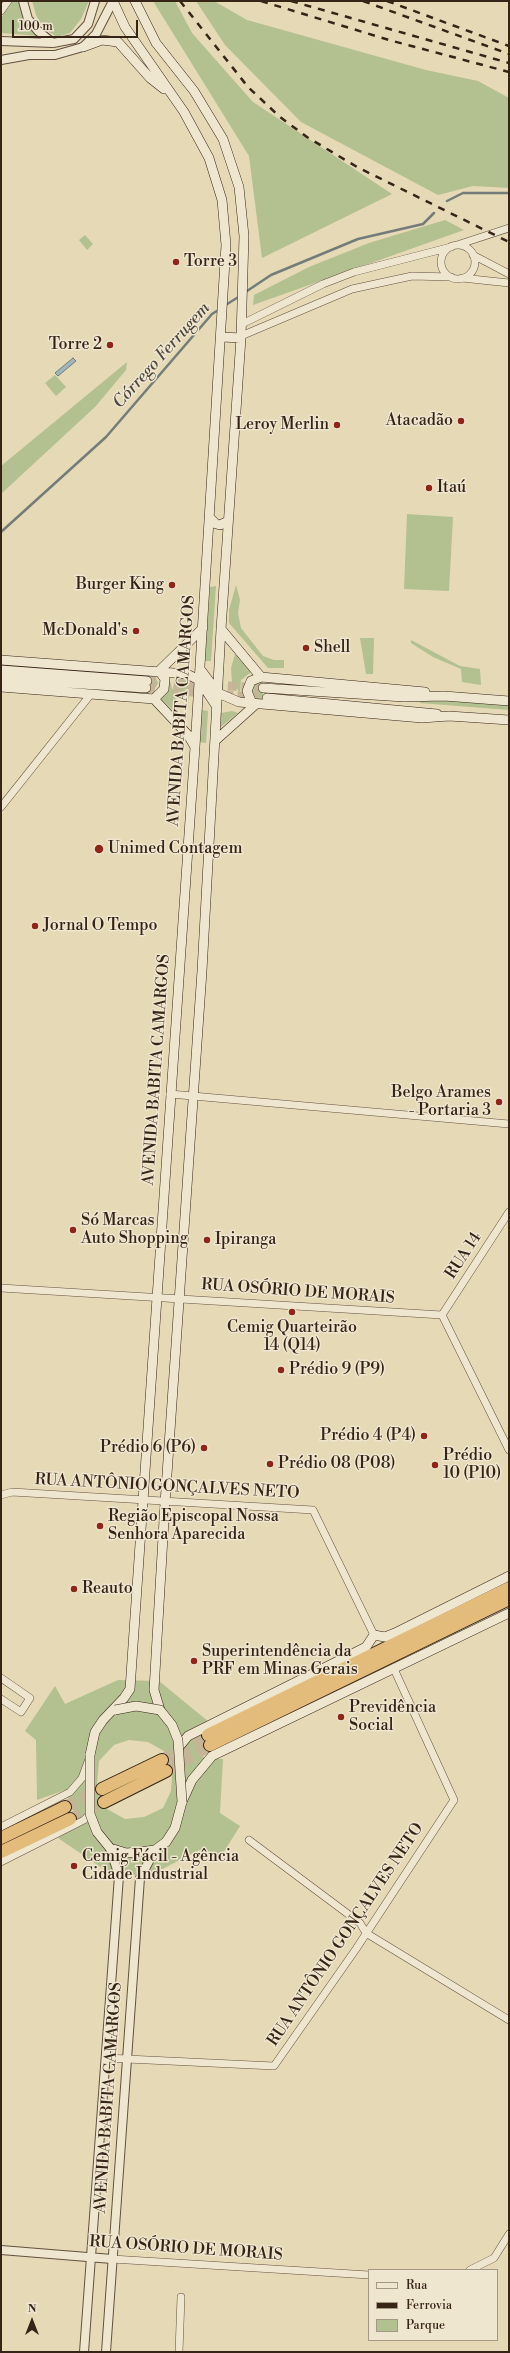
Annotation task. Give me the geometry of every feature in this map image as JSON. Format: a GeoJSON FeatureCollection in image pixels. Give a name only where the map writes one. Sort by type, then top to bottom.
{"type":"FeatureCollection","features":[{"type":"Feature","properties":{"kind":"highway"},"geometry":{"type":"LineString","coordinates":[[509,1588],[209,1740],[509,1599]]}},
{"type":"Feature","properties":{"kind":"highway"},"geometry":{"type":"LineString","coordinates":[[102,1789],[164,1766],[104,1802]]}},
{"type":"Feature","properties":{"kind":"highway"},"geometry":{"type":"LineString","coordinates":[[1,1838],[65,1807]]}},
{"type":"Feature","properties":{"kind":"highway"},"geometry":{"type":"LineString","coordinates":[[1,1852],[70,1819]]}},
{"type":"Feature","properties":{"kind":"main road","name":"AVENIDA BABITA CAMARGOS"},"geometry":{"type":"LineString","coordinates":[[113,1],[125,27],[194,128],[208,158],[222,200],[225,229],[222,336],[130,1689],[115,1710]]}},
{"type":"Feature","properties":{"kind":"main road","name":"AVENIDA BABITA CAMARGOS"},"geometry":{"type":"LineString","coordinates":[[135,1],[156,43],[194,91],[223,139],[239,187],[244,236],[242,322],[221,629],[216,740],[180,1299],[165,1501],[154,1690],[160,1710]]}},
{"type":"Feature","properties":{"kind":"main road"},"geometry":{"type":"LineString","coordinates":[[83,47],[102,40],[118,42],[150,78],[172,95]]}},
{"type":"Feature","properties":{"kind":"main road"},"geometry":{"type":"LineString","coordinates":[[222,336],[241,337]]}},
{"type":"Feature","properties":{"kind":"main road"},"geometry":{"type":"LineString","coordinates":[[210,518],[216,524],[220,525],[228,521]]}},
{"type":"Feature","properties":{"kind":"main road"},"geometry":{"type":"LineString","coordinates":[[160,671],[203,628]]}},
{"type":"Feature","properties":{"kind":"main road"},"geometry":{"type":"LineString","coordinates":[[221,629],[261,677]]}},
{"type":"Feature","properties":{"kind":"main road"},"geometry":{"type":"LineString","coordinates":[[1,660],[187,674],[199,680],[217,706]]}},
{"type":"Feature","properties":{"kind":"main road"},"geometry":{"type":"LineString","coordinates":[[200,669],[218,693],[232,700],[255,705],[422,718],[449,716]]}},
{"type":"Feature","properties":{"kind":"main road"},"geometry":{"type":"LineString","coordinates":[[1,670],[147,685],[1,679]]}},
{"type":"Feature","properties":{"kind":"main road"},"geometry":{"type":"LineString","coordinates":[[1,687],[154,699],[158,697],[164,689],[165,679],[160,671]]}},
{"type":"Feature","properties":{"kind":"main road"},"geometry":{"type":"LineString","coordinates":[[255,705],[251,701],[247,691],[252,682],[261,677],[409,689],[444,696]]}},
{"type":"Feature","properties":{"kind":"main road"},"geometry":{"type":"LineString","coordinates":[[263,688],[404,697],[444,696],[509,701]]}},
{"type":"Feature","properties":{"kind":"main road"},"geometry":{"type":"LineString","coordinates":[[267,698],[422,711],[449,716],[509,720]]}},
{"type":"Feature","properties":{"kind":"main road"},"geometry":{"type":"LineString","coordinates":[[154,699],[184,730],[195,747]]}},
{"type":"Feature","properties":{"kind":"main road"},"geometry":{"type":"LineString","coordinates":[[216,740],[255,705]]}},
{"type":"Feature","properties":{"kind":"main road"},"geometry":{"type":"LineString","coordinates":[[178,1747],[188,1736],[366,1647],[374,1635],[385,1637],[395,1633],[509,1576]]}},
{"type":"Feature","properties":{"kind":"main road"},"geometry":{"type":"LineString","coordinates":[[182,1802],[178,1740],[172,1725],[160,1710],[136,1706],[115,1710],[103,1720],[95,1732],[90,1755],[90,1814],[97,1832],[110,1848],[126,1853],[155,1850],[166,1842],[175,1828],[182,1802],[192,1780],[212,1756],[509,1613]]}},
{"type":"Feature","properties":{"kind":"street"},"geometry":{"type":"LineString","coordinates":[[1,11],[8,1]]}},
{"type":"Feature","properties":{"kind":"street"},"geometry":{"type":"LineString","coordinates":[[23,1],[28,19],[38,31],[53,42]]}},
{"type":"Feature","properties":{"kind":"street"},"geometry":{"type":"LineString","coordinates":[[1,41],[53,42],[74,39],[83,31],[93,12],[95,1]]}},
{"type":"Feature","properties":{"kind":"street"},"geometry":{"type":"LineString","coordinates":[[1,60],[29,55],[55,56],[83,47],[96,34],[113,1]]}},
{"type":"Feature","properties":{"kind":"street"},"geometry":{"type":"LineString","coordinates":[[242,322],[323,284],[354,272],[453,246],[508,228]]}},
{"type":"Feature","properties":{"kind":"street"},"geometry":{"type":"LineString","coordinates":[[462,278],[473,269],[474,244],[482,236]]}},
{"type":"Feature","properties":{"kind":"street"},"geometry":{"type":"LineString","coordinates":[[451,277],[444,271],[442,262],[444,253],[453,246],[464,246],[509,274]]}},
{"type":"Feature","properties":{"kind":"street"},"geometry":{"type":"LineString","coordinates":[[241,337],[352,289],[412,276],[451,277],[509,283]]}},
{"type":"Feature","properties":{"kind":"street"},"geometry":{"type":"LineString","coordinates":[[1,807],[91,694]]}},
{"type":"Feature","properties":{"kind":"street"},"geometry":{"type":"LineString","coordinates":[[170,1094],[509,1124]]}},
{"type":"Feature","properties":{"kind":"street","name":"RUA 14"},"geometry":{"type":"LineString","coordinates":[[442,1315],[509,1212]]}},
{"type":"Feature","properties":{"kind":"street","name":"RUA OSÓRIO DE MORAIS"},"geometry":{"type":"LineString","coordinates":[[1,1288],[442,1315]]}},
{"type":"Feature","properties":{"kind":"street"},"geometry":{"type":"LineString","coordinates":[[442,1315],[509,1450]]}},
{"type":"Feature","properties":{"kind":"street","name":"RUA ANTÔNIO GONÇALVES NETO"},"geometry":{"type":"LineString","coordinates":[[1,1495],[12,1492],[314,1510],[374,1635]]}},
{"type":"Feature","properties":{"kind":"street","name":"RUA ANTÔNIO GONÇALVES NETO"},"geometry":{"type":"LineString","coordinates":[[106,2058],[274,2066],[366,1933],[454,1800],[394,1669]]}},
{"type":"Feature","properties":{"kind":"street"},"geometry":{"type":"LineString","coordinates":[[1,1678],[30,1698],[21,1712],[1,1699]]}},
{"type":"Feature","properties":{"kind":"street"},"geometry":{"type":"LineString","coordinates":[[1,1827],[70,1792],[82,1778],[90,1755]]}},
{"type":"Feature","properties":{"kind":"street"},"geometry":{"type":"LineString","coordinates":[[1,1862],[82,1822],[90,1814]]}},
{"type":"Feature","properties":{"kind":"street"},"geometry":{"type":"LineString","coordinates":[[249,1840],[360,1923],[366,1933],[509,2020]]}},
{"type":"Feature","properties":{"kind":"street","name":"AVENIDA BABITA CAMARGOS"},"geometry":{"type":"LineString","coordinates":[[84,2352],[119,1876],[110,1848]]}},
{"type":"Feature","properties":{"kind":"street","name":"AVENIDA BABITA CAMARGOS"},"geometry":{"type":"LineString","coordinates":[[106,2352],[140,1876],[155,1850]]}},
{"type":"Feature","properties":{"kind":"street"},"geometry":{"type":"LineString","coordinates":[[472,2269],[494,2258],[509,2234]]}},
{"type":"Feature","properties":{"kind":"street","name":"RUA OSÓRIO DE MORAIS"},"geometry":{"type":"LineString","coordinates":[[1,2250],[90,2258],[368,2275]]}},
{"type":"Feature","properties":{"kind":"street"},"geometry":{"type":"LineString","coordinates":[[179,2352],[181,2297]]}},
{"type":"Feature","properties":{"kind":"green space"},"geometry":{"type":"Polygon","coordinates":[[[13,1],[19,1],[27,25],[39,36],[1,33],[1,18],[13,1]]]}},
{"type":"Feature","properties":{"kind":"green space"},"geometry":{"type":"Polygon","coordinates":[[[32,1],[89,1],[81,19],[70,33],[57,37],[43,28],[36,15],[32,1]]]}},
{"type":"Feature","properties":{"kind":"green space"},"geometry":{"type":"Polygon","coordinates":[[[153,1],[175,1],[192,33],[253,102],[392,194],[262,258],[249,156],[153,1]]]}},
{"type":"Feature","properties":{"kind":"green space"},"geometry":{"type":"Polygon","coordinates":[[[196,1],[214,1],[247,20],[426,70],[478,81],[509,98],[509,188],[473,186],[438,195],[301,122],[225,45],[196,1]]]}},
{"type":"Feature","properties":{"kind":"green space"},"geometry":{"type":"Polygon","coordinates":[[[445,220],[464,230],[253,305],[254,295],[309,267],[369,243],[445,220]]]}},
{"type":"Feature","properties":{"kind":"green space"},"geometry":{"type":"Polygon","coordinates":[[[85,235],[93,244],[87,250],[79,240],[85,235]]]}},
{"type":"Feature","properties":{"kind":"green space"},"geometry":{"type":"Polygon","coordinates":[[[127,362],[126,370],[95,407],[1,494],[1,466],[127,362]]]}},
{"type":"Feature","properties":{"kind":"green space"},"geometry":{"type":"Polygon","coordinates":[[[55,375],[66,387],[56,396],[45,383],[55,375]]]}},
{"type":"Feature","properties":{"kind":"green space"},"geometry":{"type":"Polygon","coordinates":[[[407,514],[453,517],[449,591],[404,589],[407,514]]]}},
{"type":"Feature","properties":{"kind":"green space"},"geometry":{"type":"Polygon","coordinates":[[[236,585],[240,600],[238,613],[241,628],[263,656],[274,660],[284,660],[284,668],[268,668],[229,623],[229,610],[236,585]]]}},
{"type":"Feature","properties":{"kind":"green space"},"geometry":{"type":"Polygon","coordinates":[[[216,586],[211,661],[205,661],[210,587],[216,586]]]}},
{"type":"Feature","properties":{"kind":"green space"},"geometry":{"type":"Polygon","coordinates":[[[360,638],[374,638],[373,674],[366,674],[360,638]]]}},
{"type":"Feature","properties":{"kind":"green space"},"geometry":{"type":"Polygon","coordinates":[[[411,640],[460,666],[480,669],[481,685],[462,682],[461,669],[433,657],[411,643],[411,640]]]}},
{"type":"Feature","properties":{"kind":"green space"},"geometry":{"type":"Polygon","coordinates":[[[192,643],[190,661],[179,660],[177,656],[192,643]]]}},
{"type":"Feature","properties":{"kind":"green space"},"geometry":{"type":"Polygon","coordinates":[[[235,654],[251,672],[241,680],[240,693],[232,682],[231,668],[235,654]]]}},
{"type":"Feature","properties":{"kind":"green space"},"geometry":{"type":"Polygon","coordinates":[[[146,674],[154,675],[158,683],[153,692],[148,694],[144,693],[146,674]]]}},
{"type":"Feature","properties":{"kind":"green space"},"geometry":{"type":"Polygon","coordinates":[[[168,675],[176,700],[178,715],[160,698],[166,694],[169,688],[168,675]]]}},
{"type":"Feature","properties":{"kind":"green space"},"geometry":{"type":"Polygon","coordinates":[[[179,677],[188,681],[190,686],[188,703],[179,686],[179,677]]]}},
{"type":"Feature","properties":{"kind":"green space"},"geometry":{"type":"Polygon","coordinates":[[[256,681],[263,681],[263,700],[258,699],[251,694],[251,685],[256,681]]]}},
{"type":"Feature","properties":{"kind":"green space"},"geometry":{"type":"Polygon","coordinates":[[[428,699],[509,704],[509,710],[420,703],[420,700],[428,699]]]}},
{"type":"Feature","properties":{"kind":"green space"},"geometry":{"type":"Polygon","coordinates":[[[202,710],[208,711],[206,743],[199,742],[202,710]]]}},
{"type":"Feature","properties":{"kind":"green space"},"geometry":{"type":"Polygon","coordinates":[[[232,711],[238,713],[221,727],[221,713],[232,711]]]}},
{"type":"Feature","properties":{"kind":"green space"},"geometry":{"type":"Polygon","coordinates":[[[118,1680],[159,1681],[209,1722],[191,1731],[204,1758],[223,1759],[220,1813],[240,1826],[220,1858],[199,1850],[147,1877],[105,1870],[58,1838],[78,1820],[65,1790],[37,1800],[36,1740],[25,1731],[55,1686],[65,1704],[118,1680]],[[129,1740],[114,1745],[99,1761],[97,1784],[107,1809],[125,1819],[144,1817],[163,1808],[171,1791],[172,1775],[164,1751],[148,1742],[129,1740]]]}},
{"type":"Feature","properties":{"kind":"water"},"geometry":{"type":"Polygon","coordinates":[[[73,358],[76,361],[58,376],[55,373],[73,358]]]}},
{"type":"Feature","properties":{"kind":"waterway","name":"Córrego Ferrugem"},"geometry":{"type":"LineString","coordinates":[[447,201],[463,193],[509,193]]}},
{"type":"Feature","properties":{"kind":"waterway","name":"Córrego Ferrugem"},"geometry":{"type":"LineString","coordinates":[[244,293],[271,275],[358,239],[423,224],[434,213]]}},
{"type":"Feature","properties":{"kind":"waterway","name":"Córrego Ferrugem"},"geometry":{"type":"LineString","coordinates":[[224,306],[240,296]]}},
{"type":"Feature","properties":{"kind":"waterway","name":"Córrego Ferrugem"},"geometry":{"type":"LineString","coordinates":[[1,532],[106,437],[212,314],[220,309]]}},
{"type":"Feature","properties":{"kind":"tunnel"},"geometry":{"type":"LineString","coordinates":[[147,681],[263,688]]}},
{"type":"Feature","properties":{"kind":"tunnel"},"geometry":{"type":"LineString","coordinates":[[146,688],[205,693]]}},
{"type":"Feature","properties":{"kind":"tunnel"},"geometry":{"type":"LineString","coordinates":[[224,695],[267,698]]}},
{"type":"Feature","properties":{"kind":"tunnel"},"geometry":{"type":"LineString","coordinates":[[162,1760],[208,1735]]}},
{"type":"Feature","properties":{"kind":"tunnel"},"geometry":{"type":"LineString","coordinates":[[166,1771],[210,1745]]}},
{"type":"Feature","properties":{"kind":"tunnel"},"geometry":{"type":"LineString","coordinates":[[65,1807],[102,1789]]}},
{"type":"Feature","properties":{"kind":"tunnel"},"geometry":{"type":"LineString","coordinates":[[70,1819],[104,1802]]}},
{"type":"Feature","properties":{"kind":"railway"},"geometry":{"type":"LineString","coordinates":[[180,1],[248,87],[280,117],[307,137],[357,167],[509,242]]}},
{"type":"Feature","properties":{"kind":"railway"},"geometry":{"type":"LineString","coordinates":[[261,1],[389,40],[509,72]]}},
{"type":"Feature","properties":{"kind":"railway"},"geometry":{"type":"LineString","coordinates":[[291,1],[509,63]]}},
{"type":"Feature","properties":{"kind":"railway"},"geometry":{"type":"LineString","coordinates":[[363,1],[509,54]]}},
{"type":"Feature","properties":{"kind":"railway"},"geometry":{"type":"LineString","coordinates":[[387,1],[509,46]]}},
{"type":"Feature","properties":{"kind":"place","name":"Torre 3"},"geometry":{"type":"Point","coordinates":[176,262]}},
{"type":"Feature","properties":{"kind":"place","name":"Torre 2"},"geometry":{"type":"Point","coordinates":[110,345]}},
{"type":"Feature","properties":{"kind":"place","name":"Atacadão"},"geometry":{"type":"Point","coordinates":[461,421]}},
{"type":"Feature","properties":{"kind":"place","name":"Leroy Merlin"},"geometry":{"type":"Point","coordinates":[337,425]}},
{"type":"Feature","properties":{"kind":"place","name":"Itaú"},"geometry":{"type":"Point","coordinates":[429,488]}},
{"type":"Feature","properties":{"kind":"place","name":"Burger King"},"geometry":{"type":"Point","coordinates":[172,585]}},
{"type":"Feature","properties":{"kind":"place","name":"McDonald's"},"geometry":{"type":"Point","coordinates":[136,631]}},
{"type":"Feature","properties":{"kind":"place","name":"Shell"},"geometry":{"type":"Point","coordinates":[306,648]}},
{"type":"Feature","properties":{"kind":"place","name":"Unimed Contagem"},"geometry":{"type":"Point","coordinates":[99,849]}},
{"type":"Feature","properties":{"kind":"place","name":"Jornal O Tempo"},"geometry":{"type":"Point","coordinates":[35,926]}},
{"type":"Feature","properties":{"kind":"place","name":"Belgo Arames - Portaria 3"},"geometry":{"type":"Point","coordinates":[499,1102]}},
{"type":"Feature","properties":{"kind":"place","name":"Só Marcas Auto Shopping"},"geometry":{"type":"Point","coordinates":[73,1230]}},
{"type":"Feature","properties":{"kind":"place","name":"Ipiranga"},"geometry":{"type":"Point","coordinates":[207,1240]}},
{"type":"Feature","properties":{"kind":"place","name":"Cemig Quarteirão 14 (Q14)"},"geometry":{"type":"Point","coordinates":[292,1312]}},
{"type":"Feature","properties":{"kind":"place","name":"Prédio 9 (P9)"},"geometry":{"type":"Point","coordinates":[281,1370]}},
{"type":"Feature","properties":{"kind":"place","name":"Prédio 4 (P4)"},"geometry":{"type":"Point","coordinates":[424,1436]}},
{"type":"Feature","properties":{"kind":"place","name":"Prédio 6 (P6)"},"geometry":{"type":"Point","coordinates":[204,1448]}},
{"type":"Feature","properties":{"kind":"place","name":"Prédio 08 (P08)"},"geometry":{"type":"Point","coordinates":[270,1464]}},
{"type":"Feature","properties":{"kind":"place","name":"Prédio 10 (P10)"},"geometry":{"type":"Point","coordinates":[435,1465]}},
{"type":"Feature","properties":{"kind":"place","name":"Região Episcopal Nossa Senhora Aparecida"},"geometry":{"type":"Point","coordinates":[100,1526]}},
{"type":"Feature","properties":{"kind":"place","name":"Reauto"},"geometry":{"type":"Point","coordinates":[74,1589]}},
{"type":"Feature","properties":{"kind":"place","name":"Superintendência da PRF em Minas Gerais"},"geometry":{"type":"Point","coordinates":[194,1661]}},
{"type":"Feature","properties":{"kind":"place","name":"Previdência Social"},"geometry":{"type":"Point","coordinates":[341,1717]}},
{"type":"Feature","properties":{"kind":"place","name":"Cemig Fácil - Agência Cidade Industrial"},"geometry":{"type":"Point","coordinates":[74,1866]}}]}
